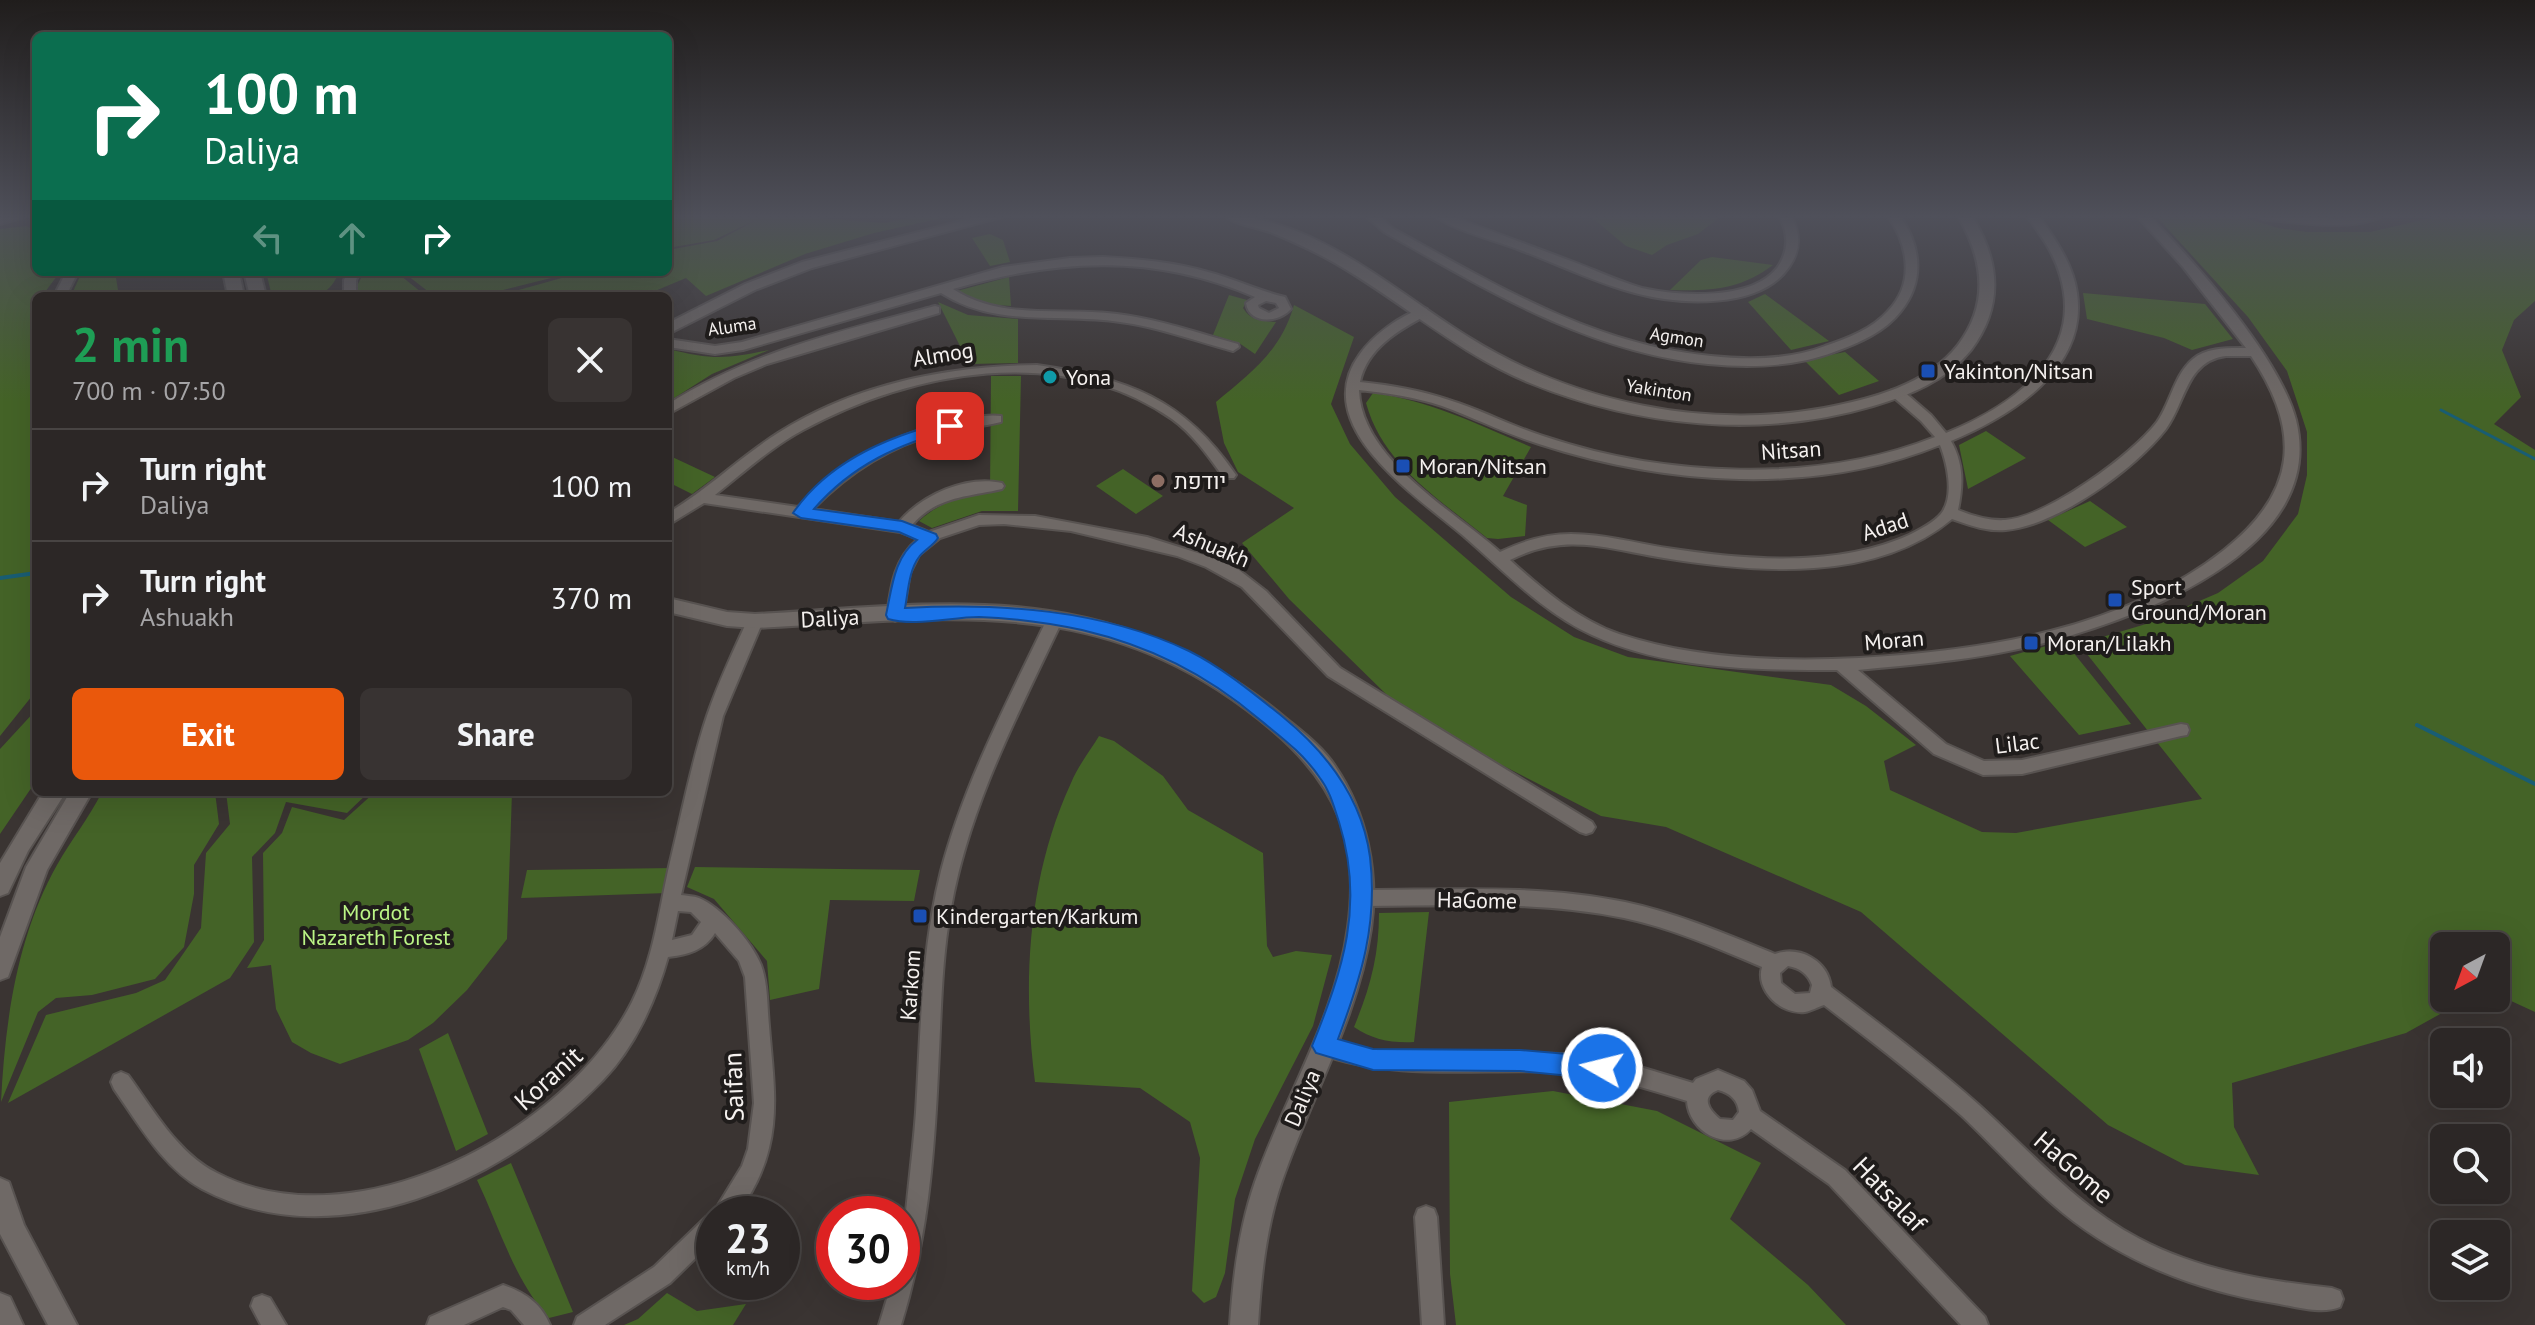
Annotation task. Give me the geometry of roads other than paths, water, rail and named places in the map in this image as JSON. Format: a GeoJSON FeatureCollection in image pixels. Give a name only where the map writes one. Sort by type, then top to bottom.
{"type":"FeatureCollection","features":[{"type":"Feature","properties":{"kind":"street"},"geometry":{"type":"LineString","coordinates":[[672,333],[685,322],[741,292],[776,278]]}},
{"type":"Feature","properties":{"kind":"street","name":"Aluma"},"geometry":{"type":"LineString","coordinates":[[672,338],[715,350],[743,346],[981,278]]}},
{"type":"Feature","properties":{"kind":"street","name":"Aluma"},"geometry":{"type":"LineString","coordinates":[[1216,278],[1265,297]]}},
{"type":"Feature","properties":{"kind":"street","name":"Yakinton"},"geometry":{"type":"LineString","coordinates":[[1370,278],[1488,355],[1527,375],[1591,398],[1701,417],[1775,418],[1838,410],[1897,393],[1927,380],[1965,347],[1983,313],[1988,297],[1988,278]]}},
{"type":"Feature","properties":{"kind":"street","name":"Agmon"},"geometry":{"type":"LineString","coordinates":[[1479,278],[1583,332],[1659,354],[1744,362],[1823,352],[1870,331],[1899,307],[1912,278]]}},
{"type":"Feature","properties":{"kind":"street"},"geometry":{"type":"LineString","coordinates":[[1604,278],[1636,290],[1680,298],[1706,298],[1748,291],[1770,278]]}},
{"type":"Feature","properties":{"kind":"street","name":"Nitsan"},"geometry":{"type":"LineString","coordinates":[[1353,385],[1400,390],[1432,398],[1513,432],[1587,453],[1709,472],[1764,474],[1845,467],[1875,462],[1945,440],[1997,414],[2020,398],[2040,381],[2062,346],[2073,300],[2070,278]]}},
{"type":"Feature","properties":{"kind":"street","name":"Moran"},"geometry":{"type":"LineString","coordinates":[[1353,385],[1357,419],[1369,441],[1421,494],[1572,618],[1616,639],[1699,657],[1760,663],[1897,663],[1950,656],[2048,636],[2100,621],[2173,591],[2242,547],[2263,523],[2288,477],[2294,451],[2293,429],[2275,380],[2199,278]]}},
{"type":"Feature","properties":{"kind":"street"},"geometry":{"type":"LineString","coordinates":[[942,288],[964,303],[989,311],[1081,313],[1122,318],[1233,347]]}},
{"type":"Feature","properties":{"kind":"street"},"geometry":{"type":"LineString","coordinates":[[672,407],[707,385],[762,361],[935,310]]}},
{"type":"Feature","properties":{"kind":"street"},"geometry":{"type":"LineString","coordinates":[[1353,385],[1361,361],[1381,337],[1423,312]]}},
{"type":"Feature","properties":{"kind":"street"},"geometry":{"type":"LineString","coordinates":[[1897,393],[1930,420],[1945,440],[1957,476],[1950,513],[1991,525],[2011,525],[2039,515],[2101,479],[2142,446],[2162,425],[2197,362],[2217,354],[2257,352]]}},
{"type":"Feature","properties":{"kind":"street","name":"Almog"},"geometry":{"type":"LineString","coordinates":[[672,517],[793,430],[851,400],[911,381],[973,370],[1036,370],[1104,381],[1128,389],[1176,416],[1204,442],[1229,475]]}},
{"type":"Feature","properties":{"kind":"street"},"geometry":{"type":"LineString","coordinates":[[801,513],[824,486],[866,455],[919,433],[996,419]]}},
{"type":"Feature","properties":{"kind":"street"},"geometry":{"type":"LineString","coordinates":[[902,527],[921,507],[939,497],[959,490],[997,486]]}},
{"type":"Feature","properties":{"kind":"street"},"geometry":{"type":"LineString","coordinates":[[702,498],[902,527],[930,538]]}},
{"type":"Feature","properties":{"kind":"street","name":"Adad"},"geometry":{"type":"LineString","coordinates":[[1499,559],[1526,546],[1568,539],[1694,557],[1840,560],[1885,552],[1919,540],[1937,528],[1950,513]]}},
{"type":"Feature","properties":{"kind":"street","name":"Ashuakh"},"geometry":{"type":"LineString","coordinates":[[895,615],[905,565],[914,550],[930,538],[978,520],[1075,527],[1166,547],[1225,569],[1248,582],[1310,652],[1334,672],[1586,827]]}},
{"type":"Feature","properties":{"kind":"street","name":"Daliya"},"geometry":{"type":"LineString","coordinates":[[672,606],[727,619],[755,621],[978,611],[1055,619],[1120,633],[1185,657],[1236,689],[1306,747],[1328,773],[1352,824],[1359,853],[1361,898],[1358,946],[1350,978],[1267,1185],[1240,1324]]}},
{"type":"Feature","properties":{"kind":"street","name":"Karkom"},"geometry":{"type":"LineString","coordinates":[[890,1325],[901,1293],[912,1238],[942,904],[978,786],[1055,619]]}},
{"type":"Feature","properties":{"kind":"street","name":"Koranit"},"geometry":{"type":"LineString","coordinates":[[121,1082],[158,1133],[208,1180],[244,1196],[317,1208],[362,1202],[456,1172],[499,1150],[572,1097],[599,1070],[625,1034],[644,999],[660,949],[715,717],[755,621]]}},
{"type":"Feature","properties":{"kind":"street","name":"Lilac"},"geometry":{"type":"LineString","coordinates":[[1842,665],[1940,749],[1983,768],[2022,767],[2181,730]]}},
{"type":"Feature","properties":{"kind":"street"},"geometry":{"type":"LineString","coordinates":[[0,886],[20,845],[52,796]]}},
{"type":"Feature","properties":{"kind":"street"},"geometry":{"type":"LineString","coordinates":[[0,969],[37,867],[79,796]]}},
{"type":"Feature","properties":{"kind":"street","name":"HaGome"},"geometry":{"type":"LineString","coordinates":[[1361,898],[1532,901],[1610,908],[1718,937],[1775,963]]}},
{"type":"Feature","properties":{"kind":"street"},"geometry":{"type":"LineString","coordinates":[[670,902],[696,905],[711,920],[709,929],[693,946]]}},
{"type":"Feature","properties":{"kind":"street","name":"Saifan"},"geometry":{"type":"LineString","coordinates":[[705,911],[743,951],[752,967],[755,986],[766,1112],[762,1142],[750,1175],[735,1196]]}},
{"type":"Feature","properties":{"kind":"street"},"geometry":{"type":"LineString","coordinates":[[660,949],[727,941],[743,951]]}},
{"type":"Feature","properties":{"kind":"street"},"geometry":{"type":"LineString","coordinates":[[1788,958],[1806,962],[1820,977],[1822,992],[1817,999],[1802,1004],[1784,999],[1776,992],[1769,977],[1775,963],[1788,958]]}},
{"type":"Feature","properties":{"kind":"street","name":"HaGome"},"geometry":{"type":"LineString","coordinates":[[1822,992],[1948,1092],[2072,1208],[2105,1231],[2145,1253],[2235,1286],[2280,1295],[2332,1299]]}},
{"type":"Feature","properties":{"kind":"street"},"geometry":{"type":"LineString","coordinates":[[1324,1046],[1384,1060],[1564,1063],[1637,1076],[1697,1094]]}},
{"type":"Feature","properties":{"kind":"street"},"geometry":{"type":"LineString","coordinates":[[1709,1081],[1727,1082],[1741,1090],[1747,1098],[1750,1116],[1744,1126],[1737,1130],[1718,1129],[1709,1125],[1698,1111],[1697,1094],[1709,1081]]}},
{"type":"Feature","properties":{"kind":"street","name":"Hatsalaf"},"geometry":{"type":"LineString","coordinates":[[1750,1116],[1837,1177],[1977,1325]]}},
{"type":"Feature","properties":{"kind":"street"},"geometry":{"type":"LineString","coordinates":[[0,1191],[12,1230],[63,1325]]}},
{"type":"Feature","properties":{"kind":"street"},"geometry":{"type":"LineString","coordinates":[[1426,1217],[1433,1325]]}},
{"type":"Feature","properties":{"kind":"street"},"geometry":{"type":"LineString","coordinates":[[585,1325],[662,1275],[696,1242]]}},
{"type":"Feature","properties":{"kind":"street"},"geometry":{"type":"LineString","coordinates":[[438,1325],[503,1296],[518,1301],[539,1325]]}},
{"type":"Feature","properties":{"kind":"street"},"geometry":{"type":"LineString","coordinates":[[0,1307],[9,1325]]}},
{"type":"Feature","properties":{"kind":"waterway"},"geometry":{"type":"LineString","coordinates":[[2441,410],[2535,459]]}},
{"type":"Feature","properties":{"kind":"waterway"},"geometry":{"type":"LineString","coordinates":[[0,578],[32,574]]}},
{"type":"Feature","properties":{"kind":"waterway"},"geometry":{"type":"LineString","coordinates":[[2417,725],[2535,784]]}},
{"type":"Feature","properties":{"kind":"place","name":"Yakinton/Nitsan"},"geometry":{"type":"Point","coordinates":[1928,371]}},
{"type":"Feature","properties":{"kind":"place","name":"Yona"},"geometry":{"type":"Point","coordinates":[1050,377]}},
{"type":"Feature","properties":{"kind":"place","name":"Moran/Nitsan"},"geometry":{"type":"Point","coordinates":[1403,466]}},
{"type":"Feature","properties":{"kind":"place","name":"יודפת"},"geometry":{"type":"Point","coordinates":[1158,481]}},
{"type":"Feature","properties":{"kind":"place","name":"Sport Ground/Moran"},"geometry":{"type":"Point","coordinates":[2115,600]}},
{"type":"Feature","properties":{"kind":"place","name":"Moran/Lilakh"},"geometry":{"type":"Point","coordinates":[2031,643]}},
{"type":"Feature","properties":{"kind":"place","name":"Kindergarten/Karkum"},"geometry":{"type":"Point","coordinates":[920,916]}},
{"type":"Feature","properties":{"kind":"park label","name":"Mordot Nazareth Forest"},"geometry":{"type":"Point","coordinates":[376,924]}}]}
